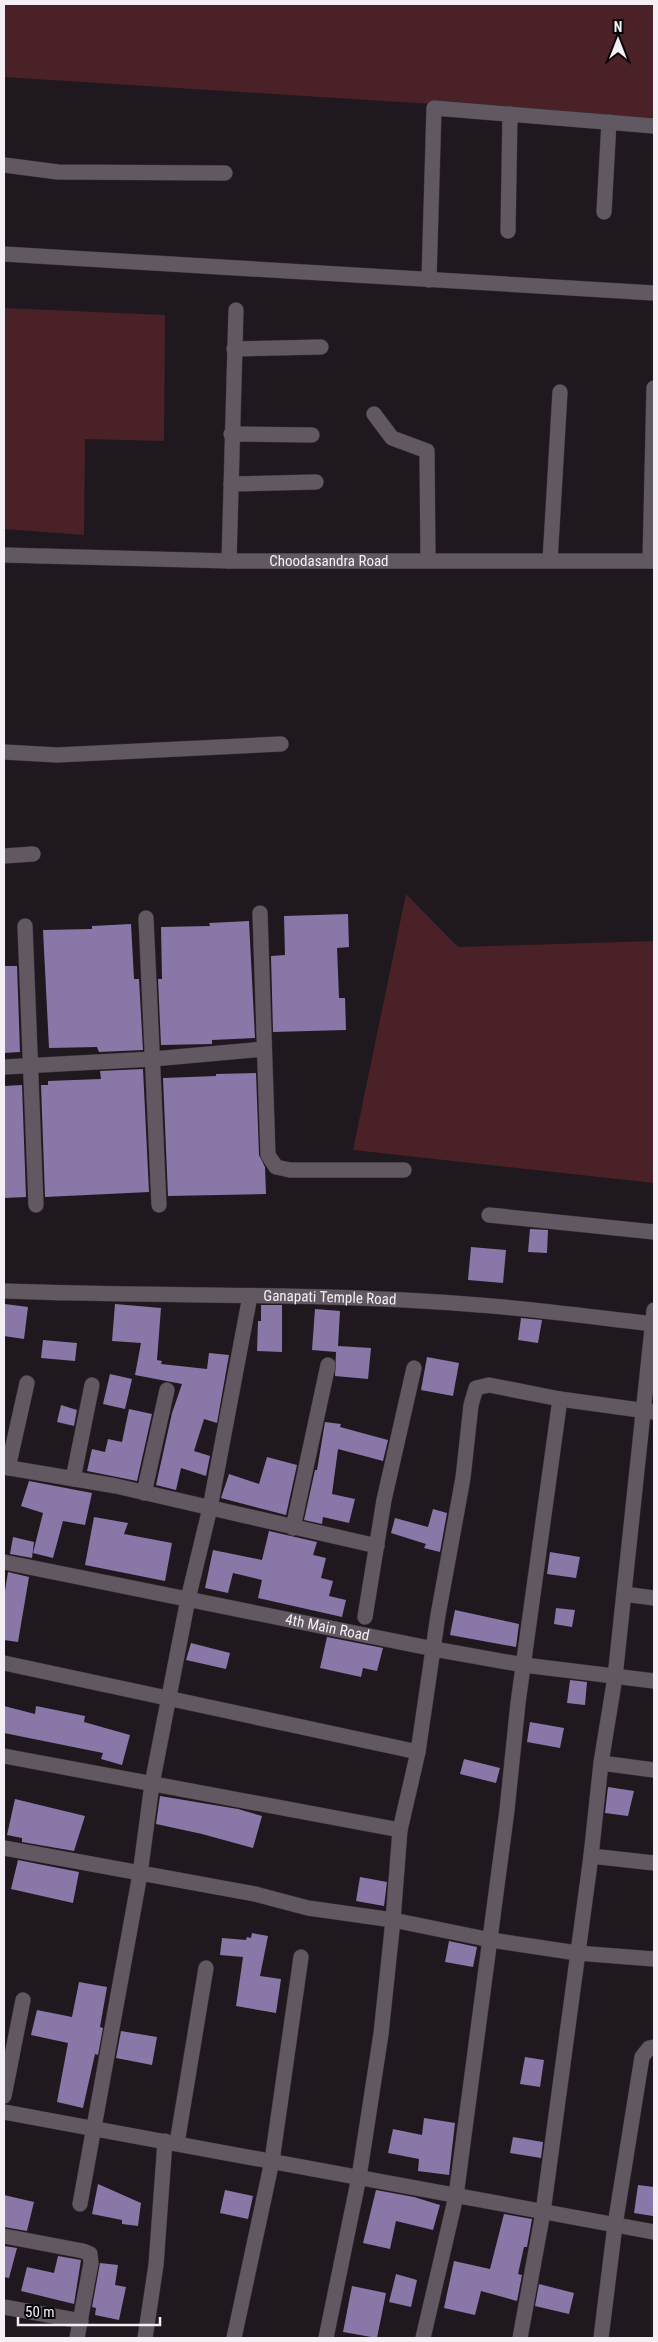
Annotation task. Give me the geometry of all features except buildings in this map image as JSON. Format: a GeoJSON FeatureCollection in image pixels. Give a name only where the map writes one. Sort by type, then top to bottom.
{"type":"FeatureCollection","features":[{"type":"Feature","properties":{"kind":"street"},"geometry":{"type":"LineString","coordinates":[[429,280],[434,108],[654,126]]}},
{"type":"Feature","properties":{"kind":"street"},"geometry":{"type":"LineString","coordinates":[[508,231],[510,114]]}},
{"type":"Feature","properties":{"kind":"street"},"geometry":{"type":"LineString","coordinates":[[604,212],[608,122]]}},
{"type":"Feature","properties":{"kind":"street"},"geometry":{"type":"LineString","coordinates":[[4,165],[58,172],[225,173]]}},
{"type":"Feature","properties":{"kind":"street"},"geometry":{"type":"LineString","coordinates":[[4,254],[654,293]]}},
{"type":"Feature","properties":{"kind":"street"},"geometry":{"type":"LineString","coordinates":[[229,560],[231,434],[236,310]]}},
{"type":"Feature","properties":{"kind":"street"},"geometry":{"type":"LineString","coordinates":[[234,349],[321,347]]}},
{"type":"Feature","properties":{"kind":"street"},"geometry":{"type":"LineString","coordinates":[[652,560],[654,388]]}},
{"type":"Feature","properties":{"kind":"street"},"geometry":{"type":"LineString","coordinates":[[550,560],[560,392]]}},
{"type":"Feature","properties":{"kind":"street"},"geometry":{"type":"LineString","coordinates":[[374,414],[392,438],[427,451],[428,560]]}},
{"type":"Feature","properties":{"kind":"street"},"geometry":{"type":"LineString","coordinates":[[231,434],[312,435]]}},
{"type":"Feature","properties":{"kind":"street"},"geometry":{"type":"LineString","coordinates":[[231,484],[316,482]]}},
{"type":"Feature","properties":{"kind":"street","name":"Choodasandra Road"},"geometry":{"type":"LineString","coordinates":[[4,555],[229,560],[652,560]]}},
{"type":"Feature","properties":{"kind":"street"},"geometry":{"type":"LineString","coordinates":[[4,752],[57,755],[281,744]]}},
{"type":"Feature","properties":{"kind":"street"},"geometry":{"type":"LineString","coordinates":[[4,856],[33,854]]}},
{"type":"Feature","properties":{"kind":"street"},"geometry":{"type":"LineString","coordinates":[[260,914],[268,1155],[276,1167],[290,1170],[404,1170]]}},
{"type":"Feature","properties":{"kind":"street"},"geometry":{"type":"LineString","coordinates":[[146,918],[160,1205]]}},
{"type":"Feature","properties":{"kind":"street"},"geometry":{"type":"LineString","coordinates":[[25,926],[36,1205]]}},
{"type":"Feature","properties":{"kind":"street"},"geometry":{"type":"LineString","coordinates":[[4,1067],[153,1059],[264,1049]]}},
{"type":"Feature","properties":{"kind":"street"},"geometry":{"type":"LineString","coordinates":[[489,1215],[654,1232]]}},
{"type":"Feature","properties":{"kind":"street","name":"Ganapati Temple Road"},"geometry":{"type":"LineString","coordinates":[[4,1291],[84,1295],[250,1296],[466,1304],[654,1319]]}},
{"type":"Feature","properties":{"kind":"street"},"geometry":{"type":"LineString","coordinates":[[80,2204],[140,1874],[152,1784],[168,1696],[188,1599],[210,1508],[250,1296]]}},
{"type":"Feature","properties":{"kind":"street"},"geometry":{"type":"LineString","coordinates":[[520,2338],[543,2212],[591,1856],[601,1763],[615,1677],[624,1594],[649,1411],[654,1319]]}},
{"type":"Feature","properties":{"kind":"street"},"geometry":{"type":"LineString","coordinates":[[293,1528],[328,1364]]}},
{"type":"Feature","properties":{"kind":"street"},"geometry":{"type":"LineString","coordinates":[[365,1617],[384,1500],[414,1368]]}},
{"type":"Feature","properties":{"kind":"street"},"geometry":{"type":"LineString","coordinates":[[27,1383],[6,1467],[144,1493],[377,1546]]}},
{"type":"Feature","properties":{"kind":"street"},"geometry":{"type":"LineString","coordinates":[[73,1479],[92,1385]]}},
{"type":"Feature","properties":{"kind":"street"},"geometry":{"type":"LineString","coordinates":[[326,2338],[360,2177],[381,2034],[400,1830],[418,1752],[438,1615],[463,1478],[471,1405],[476,1388],[489,1385],[560,1399],[649,1411]]}},
{"type":"Feature","properties":{"kind":"street"},"geometry":{"type":"LineString","coordinates":[[144,1493],[167,1390]]}},
{"type":"Feature","properties":{"kind":"street"},"geometry":{"type":"LineString","coordinates":[[423,2338],[456,2196],[560,1399]]}},
{"type":"Feature","properties":{"kind":"street","name":"4th Main Road"},"geometry":{"type":"LineString","coordinates":[[4,1562],[434,1649],[524,1665],[654,1681]]}},
{"type":"Feature","properties":{"kind":"street"},"geometry":{"type":"LineString","coordinates":[[624,1594],[654,1598]]}},
{"type":"Feature","properties":{"kind":"street"},"geometry":{"type":"LineString","coordinates":[[4,1662],[168,1696],[418,1752]]}},
{"type":"Feature","properties":{"kind":"street"},"geometry":{"type":"LineString","coordinates":[[4,1756],[400,1830]]}},
{"type":"Feature","properties":{"kind":"street"},"geometry":{"type":"LineString","coordinates":[[601,1763],[654,1770]]}},
{"type":"Feature","properties":{"kind":"street"},"geometry":{"type":"LineString","coordinates":[[4,1848],[254,1894],[308,1908],[393,1920],[490,1940],[577,1953],[654,1959]]}},
{"type":"Feature","properties":{"kind":"street"},"geometry":{"type":"LineString","coordinates":[[591,1856],[654,1863]]}},
{"type":"Feature","properties":{"kind":"street"},"geometry":{"type":"LineString","coordinates":[[234,2338],[272,2161],[301,1957]]}},
{"type":"Feature","properties":{"kind":"street"},"geometry":{"type":"LineString","coordinates":[[145,2338],[171,2142],[206,1968]]}},
{"type":"Feature","properties":{"kind":"street"},"geometry":{"type":"LineString","coordinates":[[4,2096],[23,2000]]}},
{"type":"Feature","properties":{"kind":"street"},"geometry":{"type":"LineString","coordinates":[[601,2338],[615,2225],[642,2057],[649,2048],[654,2047]]}},
{"type":"Feature","properties":{"kind":"street"},"geometry":{"type":"LineString","coordinates":[[4,2112],[654,2232]]}},
{"type":"Feature","properties":{"kind":"street"},"geometry":{"type":"LineString","coordinates":[[4,2236],[83,2251],[90,2254],[77,2338]]}},
{"type":"Feature","properties":{"kind":"street"},"geometry":{"type":"LineString","coordinates":[[4,2307],[81,2321]]}},
{"type":"Feature","properties":{"kind":"shaded area"},"geometry":{"type":"Polygon","coordinates":[[[4,4],[654,4],[654,118],[4,77],[4,4]]]}},
{"type":"Feature","properties":{"kind":"shaded area"},"geometry":{"type":"Polygon","coordinates":[[[4,308],[165,315],[164,441],[85,439],[84,535],[4,529],[4,308]]]}},
{"type":"Feature","properties":{"kind":"shaded area"},"geometry":{"type":"Polygon","coordinates":[[[406,894],[458,947],[654,941],[654,1183],[353,1150],[406,894]]]}}]}
